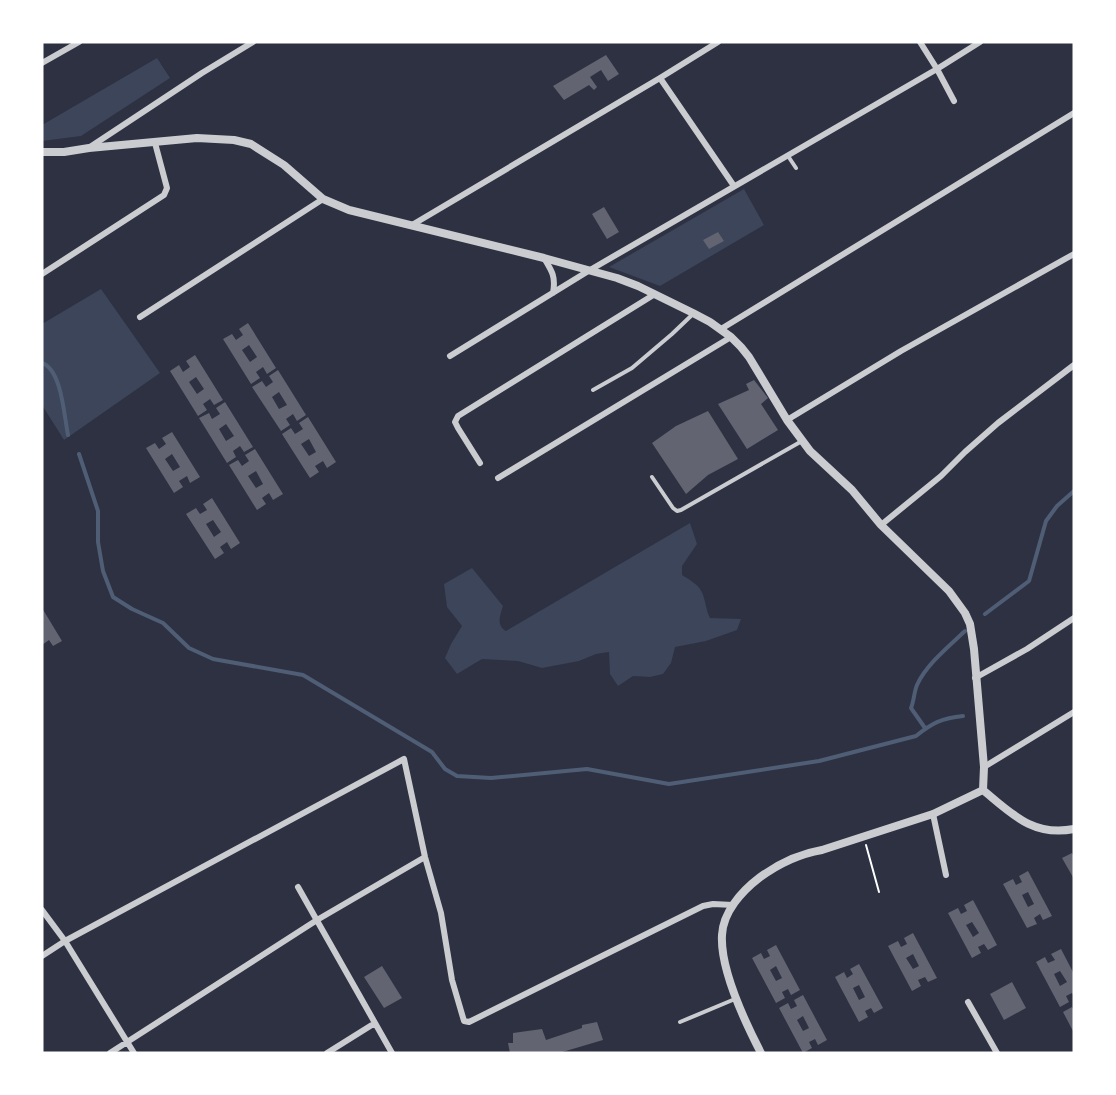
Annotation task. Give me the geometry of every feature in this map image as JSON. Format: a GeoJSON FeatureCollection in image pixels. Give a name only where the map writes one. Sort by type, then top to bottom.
{"type":"FeatureCollection","features":[{"type":"Feature","properties":{"kind":"street"},"geometry":{"type":"LineString","coordinates":[[42,63],[79,42]]}},
{"type":"Feature","properties":{"kind":"street"},"geometry":{"type":"LineString","coordinates":[[89,148],[253,42]]}},
{"type":"Feature","properties":{"kind":"street"},"geometry":{"type":"LineString","coordinates":[[412,225],[718,42]]}},
{"type":"Feature","properties":{"kind":"street"},"geometry":{"type":"LineString","coordinates":[[920,42],[954,101]]}},
{"type":"Feature","properties":{"kind":"street"},"geometry":{"type":"LineString","coordinates":[[450,356],[590,270],[980,42]]}},
{"type":"Feature","properties":{"kind":"street"},"geometry":{"type":"LineString","coordinates":[[660,78],[734,186]]}},
{"type":"Feature","properties":{"kind":"street"},"geometry":{"type":"LineString","coordinates":[[721,329],[1074,113]]}},
{"type":"Feature","properties":{"kind":"street"},"geometry":{"type":"LineString","coordinates":[[42,152],[64,152],[196,138],[234,140],[251,144],[284,165],[323,199],[349,210],[617,278],[655,294],[721,329],[741,346],[787,420],[810,451],[852,490],[881,525],[949,591],[966,613],[972,638],[984,767],[983,790]]}},
{"type":"Feature","properties":{"kind":"street"},"geometry":{"type":"LineString","coordinates":[[42,274],[164,195],[167,188],[155,143]]}},
{"type":"Feature","properties":{"kind":"street"},"geometry":{"type":"LineString","coordinates":[[140,316],[323,199]]}},
{"type":"Feature","properties":{"kind":"street"},"geometry":{"type":"LineString","coordinates":[[787,420],[901,351],[1074,254]]}},
{"type":"Feature","properties":{"kind":"street"},"geometry":{"type":"LineString","coordinates":[[544,258],[554,276],[553,293]]}},
{"type":"Feature","properties":{"kind":"street"},"geometry":{"type":"LineString","coordinates":[[480,463],[455,422],[458,416],[655,294]]}},
{"type":"Feature","properties":{"kind":"street"},"geometry":{"type":"LineString","coordinates":[[498,478],[731,337]]}},
{"type":"Feature","properties":{"kind":"street"},"geometry":{"type":"LineString","coordinates":[[881,525],[941,476],[998,423],[1074,365]]}},
{"type":"Feature","properties":{"kind":"street"},"geometry":{"type":"LineString","coordinates":[[975,678],[1027,649],[1074,618]]}},
{"type":"Feature","properties":{"kind":"street"},"geometry":{"type":"LineString","coordinates":[[984,767],[1074,712]]}},
{"type":"Feature","properties":{"kind":"street"},"geometry":{"type":"LineString","coordinates":[[42,956],[404,759],[425,857],[441,913],[452,980],[464,1021],[469,1022],[703,906],[733,905]]}},
{"type":"Feature","properties":{"kind":"street"},"geometry":{"type":"LineString","coordinates":[[760,1053],[736,998],[726,966],[722,934],[724,923],[733,905],[744,892],[755,881],[780,864],[808,852],[822,850],[933,814],[983,790]]}},
{"type":"Feature","properties":{"kind":"street"},"geometry":{"type":"LineString","coordinates":[[983,790],[1026,823],[1059,832],[1074,830]]}},
{"type":"Feature","properties":{"kind":"street"},"geometry":{"type":"LineString","coordinates":[[933,814],[946,875]]}},
{"type":"Feature","properties":{"kind":"street"},"geometry":{"type":"LineString","coordinates":[[110,1053],[317,920],[425,857]]}},
{"type":"Feature","properties":{"kind":"street"},"geometry":{"type":"LineString","coordinates":[[297,887],[392,1053]]}},
{"type":"Feature","properties":{"kind":"street"},"geometry":{"type":"LineString","coordinates":[[42,910],[66,941],[134,1053]]}},
{"type":"Feature","properties":{"kind":"street"},"geometry":{"type":"LineString","coordinates":[[968,1002],[997,1053]]}},
{"type":"Feature","properties":{"kind":"street"},"geometry":{"type":"LineString","coordinates":[[327,1053],[375,1023]]}},
{"type":"Feature","properties":{"kind":"lane"},"geometry":{"type":"LineString","coordinates":[[787,156],[796,168]]}},
{"type":"Feature","properties":{"kind":"lane"},"geometry":{"type":"LineString","coordinates":[[593,390],[632,368],[693,313]]}},
{"type":"Feature","properties":{"kind":"lane"},"geometry":{"type":"LineString","coordinates":[[652,477],[673,508],[681,510],[802,441]]}},
{"type":"Feature","properties":{"kind":"lane"},"geometry":{"type":"LineString","coordinates":[[680,1022],[736,998]]}},
{"type":"Feature","properties":{"kind":"path"},"geometry":{"type":"LineString","coordinates":[[864,836],[879,892]]}},
{"type":"Feature","properties":{"kind":"shaded area"},"geometry":{"type":"Polygon","coordinates":[[[157,58],[170,78],[81,136],[42,141],[42,125],[157,58]]]}},
{"type":"Feature","properties":{"kind":"shaded area"},"geometry":{"type":"Polygon","coordinates":[[[744,189],[764,225],[660,286],[609,267],[744,189]]]}},
{"type":"Feature","properties":{"kind":"shaded area"},"geometry":{"type":"Polygon","coordinates":[[[101,289],[160,373],[64,440],[42,405],[42,324],[101,289]]]}},
{"type":"Feature","properties":{"kind":"shaded area"},"geometry":{"type":"Polygon","coordinates":[[[690,523],[697,544],[682,566],[682,575],[700,588],[710,618],[741,619],[737,630],[706,641],[675,647],[671,663],[663,674],[650,677],[633,676],[618,686],[610,674],[609,652],[542,668],[518,661],[482,659],[457,674],[445,658],[462,626],[447,607],[444,584],[472,568],[503,606],[500,623],[506,631],[690,523]]]}},
{"type":"Feature","properties":{"kind":"building"},"geometry":{"type":"Polygon","coordinates":[[[606,55],[619,74],[608,81],[601,70],[590,77],[597,87],[594,90],[589,85],[564,100],[553,86],[606,55]]]}},
{"type":"Feature","properties":{"kind":"building"},"geometry":{"type":"Polygon","coordinates":[[[604,207],[619,232],[607,239],[592,214],[604,207]]]}},
{"type":"Feature","properties":{"kind":"building"},"geometry":{"type":"Polygon","coordinates":[[[718,232],[724,241],[709,249],[703,240],[718,232]]]}},
{"type":"Feature","properties":{"kind":"building"},"geometry":{"type":"Polygon","coordinates":[[[248,323],[276,368],[267,374],[263,367],[256,372],[260,378],[251,384],[223,339],[232,334],[236,340],[243,335],[239,329],[248,323]],[[249,345],[242,350],[250,362],[257,357],[249,345]]]}},
{"type":"Feature","properties":{"kind":"building"},"geometry":{"type":"Polygon","coordinates":[[[195,355],[223,400],[214,405],[210,399],[203,404],[207,410],[198,416],[170,371],[179,365],[183,372],[190,367],[186,361],[195,355]],[[196,377],[189,382],[197,394],[204,389],[196,377]]]}},
{"type":"Feature","properties":{"kind":"building"},"geometry":{"type":"Polygon","coordinates":[[[278,370],[306,415],[297,421],[293,414],[286,419],[290,425],[281,431],[252,387],[262,381],[266,387],[273,382],[269,376],[278,370]],[[279,392],[272,397],[279,409],[287,405],[279,392]]]}},
{"type":"Feature","properties":{"kind":"building"},"geometry":{"type":"Polygon","coordinates":[[[754,380],[768,398],[761,404],[778,430],[747,449],[718,404],[749,390],[746,384],[754,380]]]}},
{"type":"Feature","properties":{"kind":"building"},"geometry":{"type":"Polygon","coordinates":[[[225,402],[253,447],[244,452],[240,446],[233,451],[236,457],[227,463],[199,418],[209,413],[212,419],[220,414],[216,408],[225,402]],[[226,424],[219,429],[226,441],[234,436],[226,424]]]}},
{"type":"Feature","properties":{"kind":"building"},"geometry":{"type":"Polygon","coordinates":[[[708,411],[738,459],[708,475],[686,494],[652,443],[676,426],[708,411]]]}},
{"type":"Feature","properties":{"kind":"building"},"geometry":{"type":"Polygon","coordinates":[[[308,417],[336,462],[327,468],[323,461],[315,466],[319,472],[310,478],[282,434],[291,428],[295,434],[303,429],[299,423],[308,417]],[[309,439],[301,444],[309,456],[316,452],[309,439]]]}},
{"type":"Feature","properties":{"kind":"building"},"geometry":{"type":"Polygon","coordinates":[[[172,432],[200,477],[190,483],[187,476],[179,481],[183,487],[174,493],[146,448],[155,443],[159,449],[166,444],[162,438],[172,432]],[[172,454],[165,459],[173,471],[180,467],[172,454]]]}},
{"type":"Feature","properties":{"kind":"building"},"geometry":{"type":"Polygon","coordinates":[[[255,449],[283,494],[273,500],[269,493],[262,498],[266,504],[257,510],[229,465],[238,460],[242,466],[249,461],[245,455],[255,449]],[[256,471],[248,476],[256,488],[263,484],[256,471]]]}},
{"type":"Feature","properties":{"kind":"building"},"geometry":{"type":"Polygon","coordinates":[[[212,498],[240,543],[231,549],[227,542],[220,547],[224,553],[215,559],[186,514],[196,508],[200,514],[207,510],[203,504],[212,498]],[[213,520],[206,524],[214,537],[221,532],[213,520]]]}},
{"type":"Feature","properties":{"kind":"building"},"geometry":{"type":"Polygon","coordinates":[[[42,608],[62,641],[53,646],[49,640],[42,645],[42,608]]]}},
{"type":"Feature","properties":{"kind":"building"},"geometry":{"type":"Polygon","coordinates":[[[1072,853],[1074,857],[1074,879],[1062,858],[1072,853]]]}},
{"type":"Feature","properties":{"kind":"building"},"geometry":{"type":"Polygon","coordinates":[[[1028,871],[1052,916],[1043,920],[1040,914],[1034,918],[1037,924],[1027,928],[1003,884],[1013,879],[1016,885],[1022,882],[1019,876],[1028,871]],[[1028,892],[1022,895],[1028,907],[1034,904],[1028,892]]]}},
{"type":"Feature","properties":{"kind":"building"},"geometry":{"type":"Polygon","coordinates":[[[973,900],[997,945],[988,950],[984,944],[978,947],[981,953],[972,958],[948,913],[958,908],[961,914],[967,911],[964,905],[973,900]],[[972,922],[966,925],[973,937],[979,933],[972,922]]]}},
{"type":"Feature","properties":{"kind":"building"},"geometry":{"type":"Polygon","coordinates":[[[913,933],[937,978],[928,982],[925,977],[918,980],[921,986],[912,991],[888,946],[898,941],[901,947],[907,944],[904,938],[913,933]],[[913,954],[906,958],[913,969],[919,966],[913,954]]]}},
{"type":"Feature","properties":{"kind":"building"},"geometry":{"type":"Polygon","coordinates":[[[776,945],[800,990],[791,995],[788,989],[782,992],[785,998],[776,1003],[752,958],[761,953],[764,959],[770,956],[767,950],[776,945]],[[776,966],[770,970],[776,981],[782,978],[776,966]]]}},
{"type":"Feature","properties":{"kind":"building"},"geometry":{"type":"Polygon","coordinates":[[[1061,949],[1074,974],[1074,996],[1072,993],[1066,996],[1069,1002],[1060,1007],[1036,962],[1045,957],[1048,963],[1055,960],[1051,954],[1061,949]],[[1060,971],[1054,974],[1060,986],[1067,982],[1060,971]]]}},
{"type":"Feature","properties":{"kind":"building"},"geometry":{"type":"Polygon","coordinates":[[[859,964],[883,1008],[874,1013],[871,1008],[865,1011],[868,1017],[859,1022],[835,977],[844,972],[847,978],[853,974],[850,969],[859,964]],[[859,985],[853,988],[859,1000],[865,997],[859,985]]]}},
{"type":"Feature","properties":{"kind":"building"},"geometry":{"type":"Polygon","coordinates":[[[382,966],[402,998],[384,1008],[364,977],[382,966]]]}},
{"type":"Feature","properties":{"kind":"building"},"geometry":{"type":"Polygon","coordinates":[[[1012,982],[1026,1008],[1004,1020],[990,994],[1012,982]]]}},
{"type":"Feature","properties":{"kind":"building"},"geometry":{"type":"Polygon","coordinates":[[[803,995],[827,1040],[818,1045],[815,1039],[809,1042],[812,1048],[803,1053],[779,1008],[788,1003],[791,1009],[797,1006],[794,1000],[803,995]],[[803,1016],[797,1020],[803,1031],[809,1028],[803,1016]]]}},
{"type":"Feature","properties":{"kind":"building"},"geometry":{"type":"Polygon","coordinates":[[[1072,1007],[1074,1011],[1074,1033],[1063,1012],[1072,1007]]]}},
{"type":"Feature","properties":{"kind":"building"},"geometry":{"type":"Polygon","coordinates":[[[597,1022],[603,1040],[559,1053],[510,1053],[508,1043],[513,1043],[513,1033],[542,1029],[546,1040],[582,1028],[582,1025],[597,1022]]]}},
{"type":"Feature","properties":{"kind":"waterway"},"geometry":{"type":"LineString","coordinates":[[42,363],[49,367],[58,384],[68,435]]}},
{"type":"Feature","properties":{"kind":"waterway"},"geometry":{"type":"LineString","coordinates":[[79,454],[98,511],[98,542],[103,571],[113,597],[132,609],[163,623],[189,648],[213,659],[303,675],[432,752],[445,769],[457,776],[491,778],[587,769],[669,784],[819,761],[916,736],[938,722],[963,716]]}},
{"type":"Feature","properties":{"kind":"waterway"},"geometry":{"type":"LineString","coordinates":[[985,614],[1029,581],[1046,521],[1057,506],[1074,491]]}},
{"type":"Feature","properties":{"kind":"waterway"},"geometry":{"type":"LineString","coordinates":[[925,728],[911,708],[917,685],[932,663],[965,631]]}}]}
